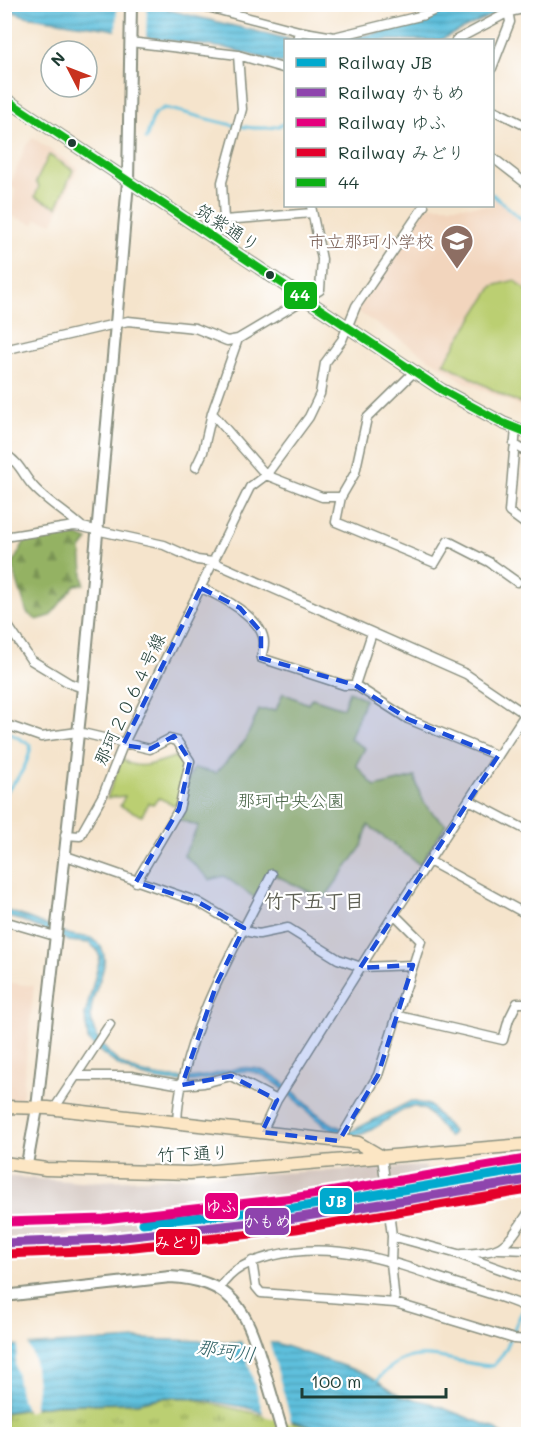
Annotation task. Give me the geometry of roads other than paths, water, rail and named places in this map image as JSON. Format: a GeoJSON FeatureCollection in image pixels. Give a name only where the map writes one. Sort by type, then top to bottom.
{"type":"FeatureCollection","features":[{"type":"Feature","properties":{"kind":"main road"},"geometry":{"type":"LineString","coordinates":[[4,1107],[54,1109],[177,1124],[341,1138],[364,1145],[382,1157]]}},
{"type":"Feature","properties":{"kind":"main road","name":"竹下通り"},"geometry":{"type":"LineString","coordinates":[[4,1163],[27,1164],[46,1169],[190,1173],[527,1146]]}},
{"type":"Feature","properties":{"kind":"street"},"geometry":{"type":"LineString","coordinates":[[27,1164],[37,1108],[66,856],[65,835],[83,688],[98,531],[128,182],[131,4]]}},
{"type":"Feature","properties":{"kind":"street"},"geometry":{"type":"LineString","coordinates":[[196,4],[298,36],[334,37],[424,15],[448,4]]}},
{"type":"Feature","properties":{"kind":"street"},"geometry":{"type":"LineString","coordinates":[[494,63],[510,22],[508,8]]}},
{"type":"Feature","properties":{"kind":"street"},"geometry":{"type":"LineString","coordinates":[[458,39],[508,8],[528,8]]}},
{"type":"Feature","properties":{"kind":"street"},"geometry":{"type":"LineString","coordinates":[[130,42],[238,55],[284,69]]}},
{"type":"Feature","properties":{"kind":"street"},"geometry":{"type":"LineString","coordinates":[[224,220],[222,182],[242,109],[238,55]]}},
{"type":"Feature","properties":{"kind":"street","name":"筑紫通り"},"geometry":{"type":"LineString","coordinates":[[4,98],[414,372],[470,406],[528,433]]}},
{"type":"Feature","properties":{"kind":"street"},"geometry":{"type":"LineString","coordinates":[[494,112],[528,127]]}},
{"type":"Feature","properties":{"kind":"street"},"geometry":{"type":"LineString","coordinates":[[494,159],[528,185]]}},
{"type":"Feature","properties":{"kind":"street","name":"那珂２０６４号線"},"geometry":{"type":"LineString","coordinates":[[65,835],[80,836],[103,795],[123,745],[250,487],[266,475],[309,417],[320,394],[325,363],[342,340],[356,306],[422,207]]}},
{"type":"Feature","properties":{"kind":"street"},"geometry":{"type":"LineString","coordinates":[[4,350],[116,324],[148,322],[195,328],[227,341],[238,339],[320,290],[322,259],[312,209],[224,220],[211,235]]}},
{"type":"Feature","properties":{"kind":"street"},"geometry":{"type":"LineString","coordinates":[[196,467],[203,452],[212,413],[238,339]]}},
{"type":"Feature","properties":{"kind":"street"},"geometry":{"type":"LineString","coordinates":[[414,372],[367,418],[355,473],[341,497],[336,522],[338,525],[388,542],[435,563],[448,541],[489,562],[517,582]]}},
{"type":"Feature","properties":{"kind":"street"},"geometry":{"type":"LineString","coordinates":[[212,413],[266,475],[322,497],[341,497]]}},
{"type":"Feature","properties":{"kind":"street"},"geometry":{"type":"LineString","coordinates":[[516,428],[509,512],[528,526]]}},
{"type":"Feature","properties":{"kind":"street"},"geometry":{"type":"LineString","coordinates":[[514,444],[528,453]]}},
{"type":"Feature","properties":{"kind":"street"},"geometry":{"type":"LineString","coordinates":[[4,454],[11,457],[24,471],[33,486],[82,527]]}},
{"type":"Feature","properties":{"kind":"street"},"geometry":{"type":"LineString","coordinates":[[4,537],[74,526],[164,545],[197,560],[213,562],[466,674],[528,713],[394,914],[277,1100],[262,1132]]}},
{"type":"Feature","properties":{"kind":"street"},"geometry":{"type":"LineString","coordinates":[[201,588],[230,600],[261,632],[264,642],[261,657],[344,685],[355,685],[408,719],[498,756]]}},
{"type":"Feature","properties":{"kind":"street"},"geometry":{"type":"LineString","coordinates":[[4,620],[31,660],[69,683],[83,688]]}},
{"type":"Feature","properties":{"kind":"street"},"geometry":{"type":"LineString","coordinates":[[355,685],[372,633]]}},
{"type":"Feature","properties":{"kind":"street"},"geometry":{"type":"LineString","coordinates":[[4,724],[41,737],[78,732],[123,745],[150,749],[169,739],[177,741],[190,761],[179,809],[136,882]]}},
{"type":"Feature","properties":{"kind":"street"},"geometry":{"type":"LineString","coordinates":[[469,800],[528,831]]}},
{"type":"Feature","properties":{"kind":"street"},"geometry":{"type":"LineString","coordinates":[[66,856],[198,902],[259,934],[288,928],[338,959],[361,967],[413,964]]}},
{"type":"Feature","properties":{"kind":"street"},"geometry":{"type":"LineString","coordinates":[[429,861],[528,915]]}},
{"type":"Feature","properties":{"kind":"street"},"geometry":{"type":"LineString","coordinates":[[177,1124],[182,1085],[216,982],[272,874]]}},
{"type":"Feature","properties":{"kind":"street"},"geometry":{"type":"LineString","coordinates":[[341,1138],[378,1076],[421,941],[394,914]]}},
{"type":"Feature","properties":{"kind":"street"},"geometry":{"type":"LineString","coordinates":[[4,921],[55,936]]}},
{"type":"Feature","properties":{"kind":"street"},"geometry":{"type":"LineString","coordinates":[[399,1016],[503,1040],[508,1019],[517,1003],[528,1003]]}},
{"type":"Feature","properties":{"kind":"street"},"geometry":{"type":"LineString","coordinates":[[54,1109],[110,1024]]}},
{"type":"Feature","properties":{"kind":"street"},"geometry":{"type":"LineString","coordinates":[[76,1076],[131,1076],[182,1085],[204,1083],[231,1076],[277,1100]]}},
{"type":"Feature","properties":{"kind":"street"},"geometry":{"type":"LineString","coordinates":[[382,1157],[392,1236],[391,1262],[395,1303]]}},
{"type":"Feature","properties":{"kind":"street"},"geometry":{"type":"LineString","coordinates":[[525,1183],[528,1194]]}},
{"type":"Feature","properties":{"kind":"street"},"geometry":{"type":"LineString","coordinates":[[458,1254],[495,1252],[512,1238],[528,1213]]}},
{"type":"Feature","properties":{"kind":"street"},"geometry":{"type":"LineString","coordinates":[[392,1236],[458,1254],[528,1279]]}},
{"type":"Feature","properties":{"kind":"street"},"geometry":{"type":"LineString","coordinates":[[500,1248],[528,1250]]}},
{"type":"Feature","properties":{"kind":"street"},"geometry":{"type":"LineString","coordinates":[[219,1289],[235,1269],[252,1261],[296,1250],[341,1250],[391,1262],[528,1308]]}},
{"type":"Feature","properties":{"kind":"street"},"geometry":{"type":"LineString","coordinates":[[252,1261],[256,1287],[261,1293],[395,1303],[514,1339],[528,1340]]}},
{"type":"Feature","properties":{"kind":"street"},"geometry":{"type":"LineString","coordinates":[[4,1296],[170,1277],[196,1280],[219,1289],[244,1312],[252,1329],[283,1434]]}},
{"type":"Feature","properties":{"kind":"water"},"geometry":{"type":"Polygon","coordinates":[[[5,4],[169,5],[168,10],[288,39],[284,39],[284,61],[281,63],[226,48],[25,16],[5,9],[5,4]]]}},
{"type":"Feature","properties":{"kind":"water"},"geometry":{"type":"Polygon","coordinates":[[[452,5],[523,5],[498,12],[442,39],[346,39],[369,35],[425,18],[452,5]]]}},
{"type":"Feature","properties":{"kind":"water"},"geometry":{"type":"Polygon","coordinates":[[[4,910],[74,936],[91,938],[101,947],[104,959],[103,970],[91,1009],[92,1023],[99,1039],[113,1057],[132,1069],[156,1076],[181,1078],[248,1067],[254,1068],[281,1080],[314,1111],[338,1127],[352,1131],[411,1101],[429,1105],[453,1132],[449,1137],[426,1110],[412,1106],[367,1132],[351,1136],[340,1134],[328,1128],[278,1085],[253,1072],[236,1072],[208,1079],[173,1082],[157,1080],[128,1071],[114,1063],[88,1040],[85,1015],[100,958],[97,950],[89,943],[69,941],[23,921],[5,916],[4,910]]]}},
{"type":"Feature","properties":{"kind":"water"},"geometry":{"type":"Polygon","coordinates":[[[518,1155],[528,1175],[528,1186],[514,1177],[504,1159],[518,1155]]]}},
{"type":"Feature","properties":{"kind":"water","name":"那珂川"},"geometry":{"type":"Polygon","coordinates":[[[138,1339],[276,1343],[367,1374],[401,1396],[430,1403],[494,1428],[502,1434],[339,1434],[244,1407],[188,1397],[162,1397],[139,1402],[56,1404],[5,1412],[5,1347],[138,1339]]]}},
{"type":"Feature","properties":{"kind":"waterway"},"geometry":{"type":"LineString","coordinates":[[146,139],[154,114],[164,108],[242,127],[273,127],[284,124]]}},
{"type":"Feature","properties":{"kind":"waterway"},"geometry":{"type":"LineString","coordinates":[[494,196],[528,225]]}},
{"type":"Feature","properties":{"kind":"waterway"},"geometry":{"type":"LineString","coordinates":[[4,730],[31,745],[22,772],[4,794]]}},
{"type":"Feature","properties":{"kind":"waterway"},"geometry":{"type":"LineString","coordinates":[[376,1382],[389,1368],[402,1360],[416,1356],[430,1356],[493,1366],[505,1351],[518,1319],[528,1303]]}},
{"type":"Feature","properties":{"kind":"rail line","name":"ゆふ"},"geometry":{"type":"LineString","coordinates":[[4,1222],[104,1219],[293,1198],[526,1159]]}},
{"type":"Feature","properties":{"kind":"rail line","name":"JB"},"geometry":{"type":"LineString","coordinates":[[143,1223],[294,1208],[528,1169]]}},
{"type":"Feature","properties":{"kind":"rail line","name":"かもめ"},"geometry":{"type":"LineString","coordinates":[[4,1243],[106,1239],[295,1218],[528,1180]]}},
{"type":"Feature","properties":{"kind":"rail line","name":"みどり"},"geometry":{"type":"LineString","coordinates":[[5,1254],[107,1250],[296,1229],[528,1190]]}},
{"type":"Feature","properties":{"kind":"place","name":"市立那珂小学校"},"geometry":{"type":"Point","coordinates":[457,270]}},
{"type":"Feature","properties":{"kind":"district","name":"竹下五丁目"},"geometry":{"type":"Point","coordinates":[314,900]}},
{"type":"Feature","properties":{"kind":"park label","name":"那珂中央公園"},"geometry":{"type":"Point","coordinates":[291,800]}}]}
